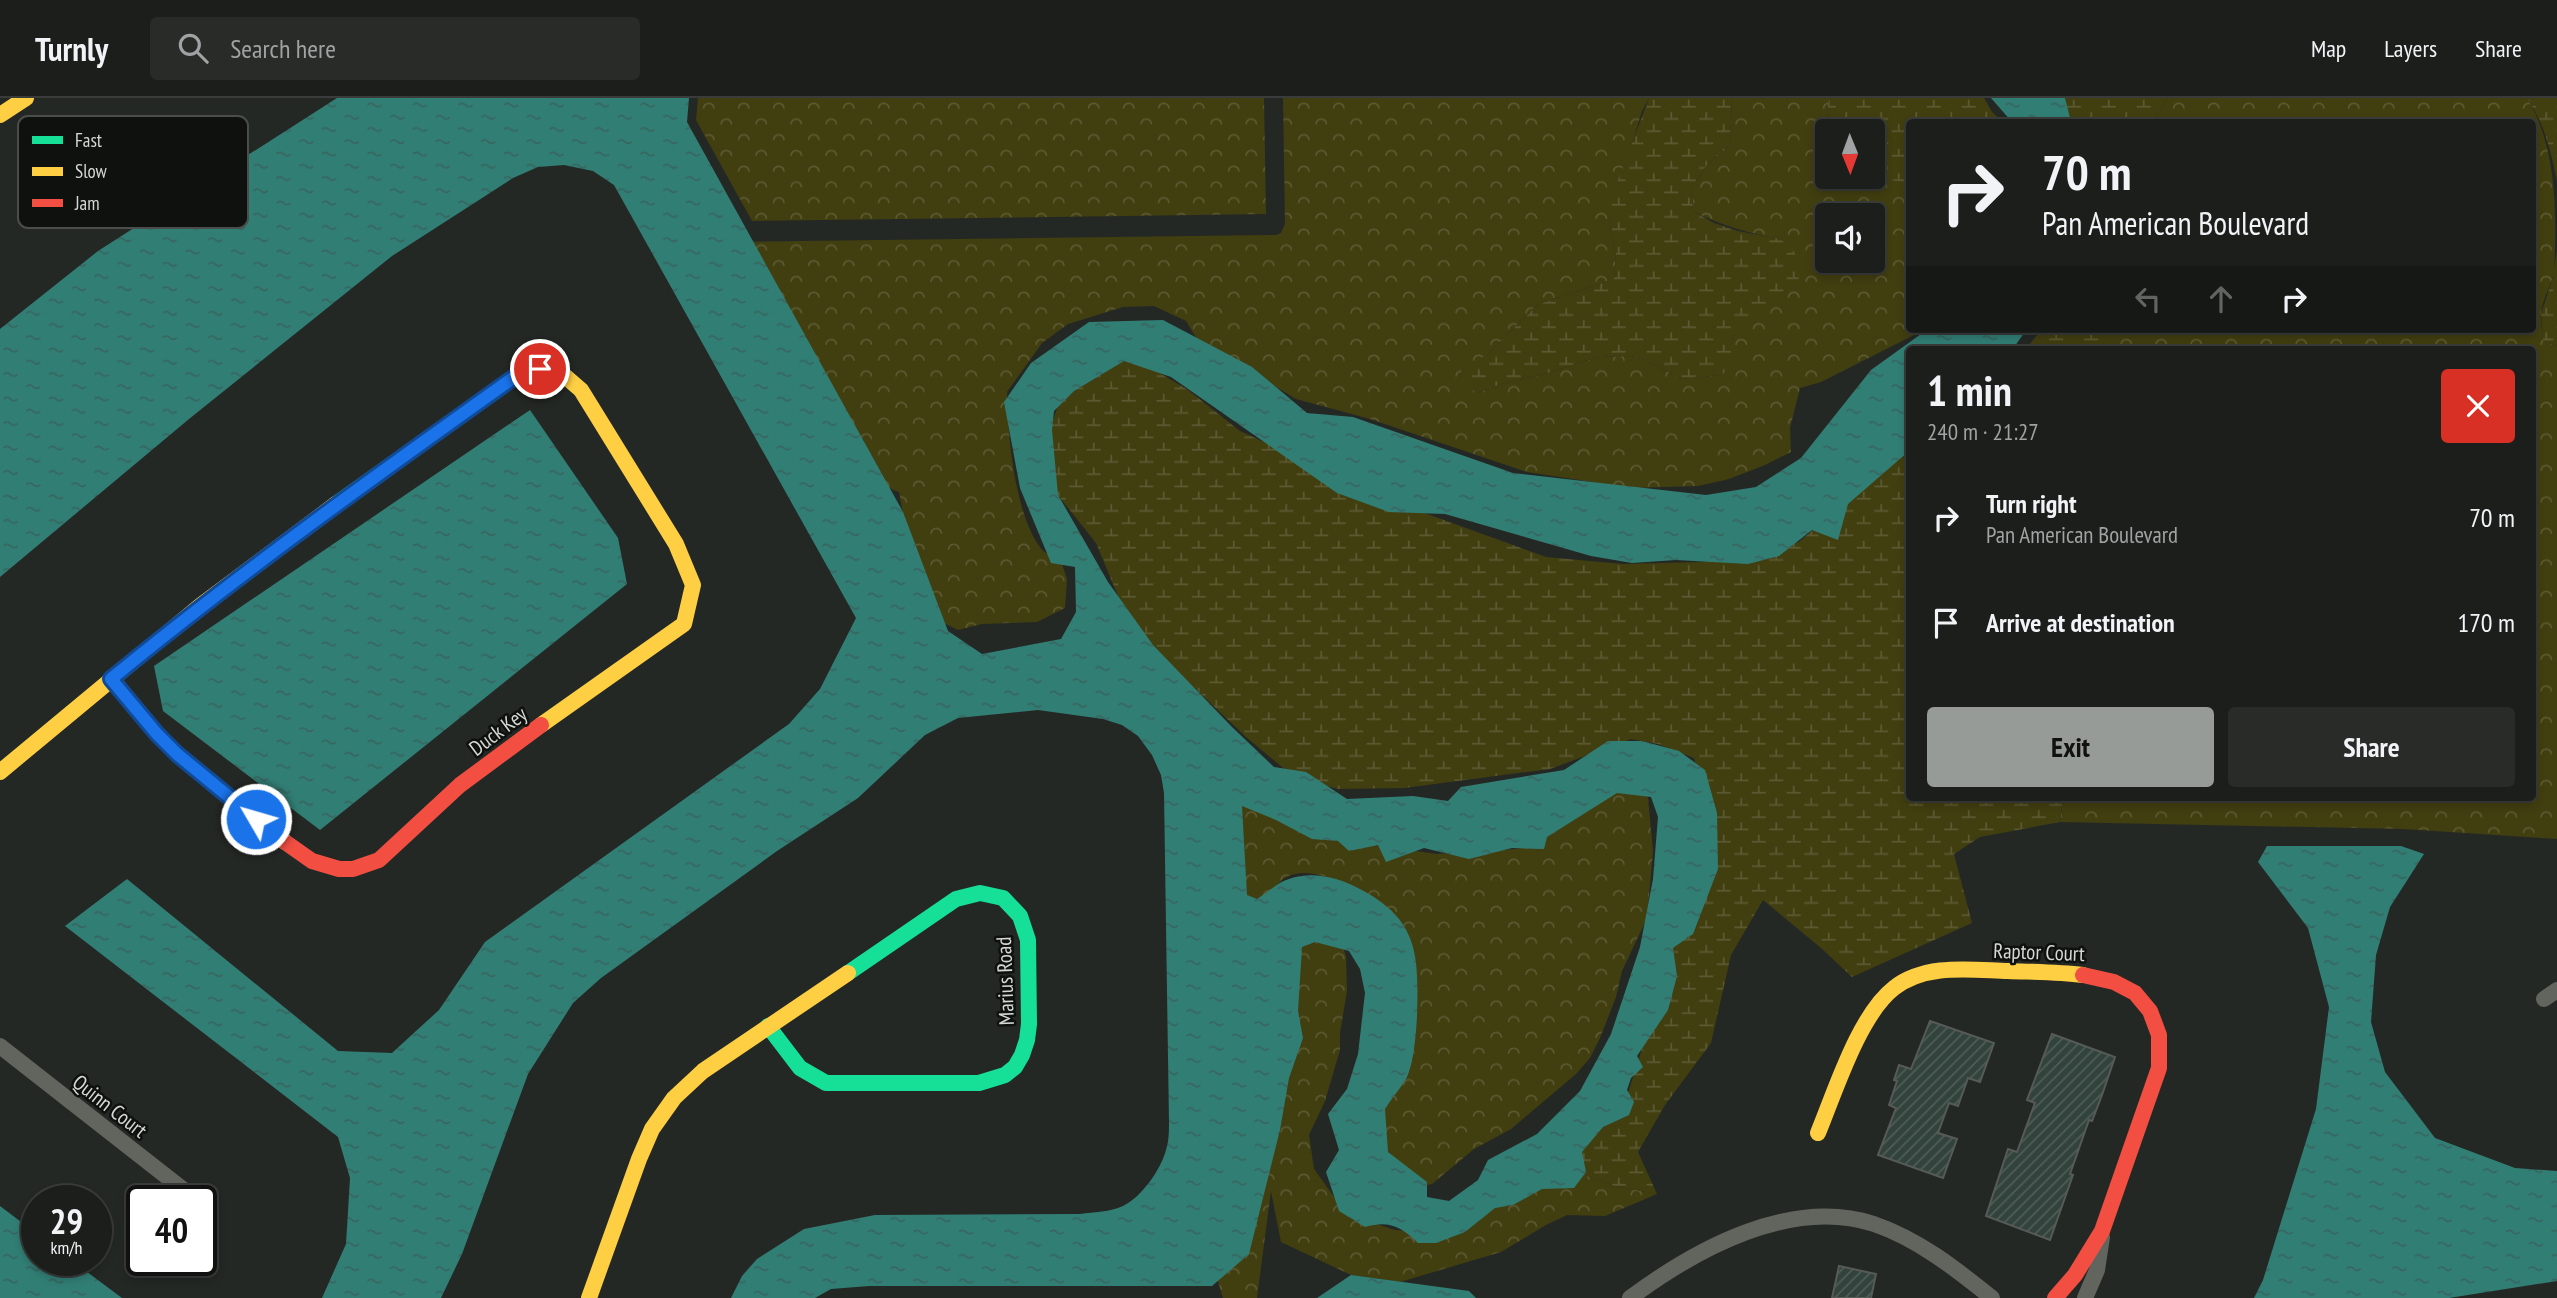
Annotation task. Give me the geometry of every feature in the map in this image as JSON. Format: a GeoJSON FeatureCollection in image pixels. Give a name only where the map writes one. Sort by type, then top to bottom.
{"type":"FeatureCollection","features":[{"type":"Feature","properties":{"kind":"street"},"geometry":{"type":"LineString","coordinates":[[0,115],[26,98]]}},
{"type":"Feature","properties":{"kind":"street","name":"Duck Key"},"geometry":{"type":"LineString","coordinates":[[531,370],[550,370],[566,377],[581,390],[676,544],[693,585],[684,624],[460,785],[379,860],[353,869],[325,867],[312,861],[177,754],[111,679],[302,529],[502,386],[531,370]]}},
{"type":"Feature","properties":{"kind":"street"},"geometry":{"type":"LineString","coordinates":[[0,772],[111,679]]}},
{"type":"Feature","properties":{"kind":"street","name":"Marius Road"},"geometry":{"type":"LineString","coordinates":[[589,1298],[639,1159],[657,1121],[691,1080],[768,1026],[956,899],[969,894],[996,895],[1013,906],[1024,923],[1028,944],[1027,1041],[1016,1065],[998,1079],[979,1083],[826,1083],[813,1079],[798,1068],[768,1026]]}},
{"type":"Feature","properties":{"kind":"street","name":"Raptor Court"},"geometry":{"type":"LineString","coordinates":[[1818,1133],[1872,1012],[1887,994],[1909,979],[1929,972],[1954,970],[2080,973],[2115,981],[2140,999],[2150,1011],[2160,1039],[2161,1053],[2155,1085],[2102,1231],[2075,1275],[2055,1298]]}},
{"type":"Feature","properties":{"kind":"street","name":"Quinn Court"},"geometry":{"type":"LineString","coordinates":[[0,1046],[177,1185]]}},
{"type":"Feature","properties":{"kind":"street"},"geometry":{"type":"LineString","coordinates":[[1630,1298],[1667,1272],[1725,1241],[1761,1227],[1815,1217],[1859,1220],[1898,1234],[1942,1259],[1992,1298]]}},
{"type":"Feature","properties":{"kind":"street","name":"Raptor Court"},"geometry":{"type":"LineString","coordinates":[[2085,1298],[2097,1270],[2102,1231]]}},
{"type":"Feature","properties":{"kind":"green space"},"geometry":{"type":"Polygon","coordinates":[[[698,98],[1264,98],[1266,214],[752,221],[696,120],[698,98]]]}},
{"type":"Feature","properties":{"kind":"green space"},"geometry":{"type":"Polygon","coordinates":[[[1283,98],[1649,98],[1642,111],[1609,220],[1616,255],[1614,279],[1537,305],[1488,354],[1477,393],[1598,357],[1631,356],[1643,359],[1682,379],[1721,375],[1729,346],[1738,329],[1769,301],[1796,286],[1780,239],[1735,228],[1693,211],[1692,188],[1706,166],[1730,145],[1732,98],[1829,98],[1828,119],[1815,119],[1815,189],[1885,189],[1885,178],[1906,182],[1906,333],[1916,333],[1821,382],[1800,388],[1790,428],[1791,452],[1729,479],[1698,486],[1632,488],[1527,472],[1370,419],[1296,399],[1197,339],[1186,321],[1154,306],[1123,307],[1068,324],[1042,343],[1007,392],[1011,450],[1018,493],[1030,531],[1039,546],[1061,561],[1067,579],[1065,608],[1037,622],[982,624],[958,630],[921,612],[899,492],[883,484],[872,473],[864,440],[834,420],[729,242],[1281,233],[1285,224],[1283,98]]]}},
{"type":"Feature","properties":{"kind":"green space"},"geometry":{"type":"Polygon","coordinates":[[[1649,98],[1732,98],[1730,145],[1706,166],[1692,188],[1693,211],[1714,223],[1738,231],[1780,239],[1792,248],[1802,268],[1796,286],[1769,302],[1739,330],[1732,339],[1738,353],[1730,369],[1721,375],[1682,379],[1643,359],[1631,356],[1598,357],[1477,393],[1465,385],[1461,370],[1488,354],[1537,305],[1614,279],[1616,255],[1609,220],[1612,196],[1649,98]]]}},
{"type":"Feature","properties":{"kind":"green space"},"geometry":{"type":"Polygon","coordinates":[[[1829,98],[1984,98],[2000,119],[1906,119],[1906,182],[1898,182],[1885,178],[1885,119],[1828,119],[1829,98]]]}},
{"type":"Feature","properties":{"kind":"green space"},"geometry":{"type":"Polygon","coordinates":[[[2051,98],[2168,98],[2154,119],[2058,119],[2051,98]]]}},
{"type":"Feature","properties":{"kind":"green space"},"geometry":{"type":"Polygon","coordinates":[[[2168,98],[2527,98],[2537,117],[2550,159],[2555,204],[2554,272],[2541,317],[2543,341],[2557,346],[2557,839],[2403,829],[2060,822],[2063,801],[2536,801],[2536,346],[2104,346],[2104,333],[2536,333],[2536,119],[2154,119],[2168,98]]]}},
{"type":"Feature","properties":{"kind":"green space"},"geometry":{"type":"Polygon","coordinates":[[[2527,98],[2557,98],[2557,181],[2543,128],[2527,98]]]}},
{"type":"Feature","properties":{"kind":"green space"},"geometry":{"type":"Polygon","coordinates":[[[2557,251],[2557,346],[2543,341],[2541,314],[2552,280],[2557,251]]]}},
{"type":"Feature","properties":{"kind":"green space"},"geometry":{"type":"Polygon","coordinates":[[[2039,333],[2104,333],[2104,346],[2028,346],[2039,333]]]}},
{"type":"Feature","properties":{"kind":"green space"},"geometry":{"type":"Polygon","coordinates":[[[1128,354],[1188,390],[1240,431],[1397,503],[1546,557],[1623,564],[1702,562],[1799,542],[1865,485],[1906,439],[1906,801],[2063,801],[2060,822],[1980,837],[1954,854],[1972,923],[1852,977],[1763,900],[1731,955],[1711,1043],[1665,1105],[1638,1152],[1657,1194],[1615,1186],[1576,1172],[1550,1175],[1628,1093],[1651,1020],[1701,783],[1694,758],[1658,744],[1631,739],[1550,769],[1404,788],[1338,789],[1294,777],[1246,737],[1161,656],[1126,615],[1096,543],[1053,489],[1046,441],[1062,394],[1128,354]]]}},
{"type":"Feature","properties":{"kind":"green space"},"geometry":{"type":"Polygon","coordinates":[[[1644,788],[1648,798],[1653,851],[1647,918],[1622,971],[1616,997],[1590,1058],[1576,1074],[1511,1129],[1474,1149],[1432,1184],[1423,1186],[1401,1175],[1371,1122],[1384,1093],[1358,889],[1320,875],[1300,873],[1282,880],[1247,909],[1228,800],[1354,842],[1437,854],[1531,846],[1592,794],[1644,788]]]}},
{"type":"Feature","properties":{"kind":"green space"},"geometry":{"type":"Polygon","coordinates":[[[1311,933],[1341,940],[1346,957],[1347,991],[1340,1050],[1325,1101],[1309,1135],[1314,1169],[1335,1198],[1370,1222],[1395,1230],[1438,1233],[1576,1172],[1615,1186],[1657,1194],[1605,1216],[1567,1215],[1501,1252],[1400,1282],[1351,1275],[1281,1242],[1271,1191],[1257,1298],[1223,1298],[1215,1272],[1282,976],[1311,933]]]}},
{"type":"Feature","properties":{"kind":"water"},"geometry":{"type":"Polygon","coordinates":[[[337,98],[689,98],[687,122],[903,512],[948,631],[982,654],[1061,639],[1076,612],[1075,567],[1051,563],[1020,488],[1004,402],[1031,363],[1089,322],[1163,320],[1252,367],[1307,413],[1353,417],[1513,473],[1706,495],[1756,487],[1801,458],[1871,370],[1922,333],[2024,333],[2015,346],[1906,346],[1906,454],[1848,504],[1838,540],[1812,530],[1779,556],[1748,564],[1676,560],[1632,563],[1591,556],[1445,514],[1389,512],[1337,493],[1171,377],[1124,361],[1074,391],[1054,411],[1052,430],[1058,495],[1108,582],[1153,645],[1274,767],[1306,772],[1347,799],[1413,796],[1448,801],[1461,787],[1564,770],[1608,741],[1642,741],[1679,751],[1705,770],[1717,813],[1718,869],[1693,934],[1673,948],[1677,976],[1668,1010],[1637,1056],[1643,1067],[1631,1078],[1627,1090],[1634,1102],[1629,1115],[1603,1127],[1582,1152],[1586,1172],[1574,1188],[1542,1189],[1513,1205],[1495,1208],[1465,1232],[1436,1243],[1418,1243],[1394,1226],[1381,1224],[1365,1227],[1339,1211],[1326,1172],[1339,1150],[1328,1114],[1347,1089],[1358,1054],[1365,993],[1360,969],[1349,951],[1315,942],[1302,947],[1298,1011],[1303,1038],[1289,1078],[1280,1130],[1249,1254],[1212,1286],[869,1286],[831,1289],[815,1298],[731,1298],[742,1276],[757,1259],[804,1229],[875,1215],[1080,1214],[1107,1211],[1130,1202],[1150,1182],[1160,1166],[1169,1136],[1164,793],[1161,775],[1152,755],[1138,736],[1122,725],[1103,719],[1038,710],[958,718],[925,735],[858,798],[777,851],[601,978],[573,1003],[528,1074],[462,1254],[441,1298],[322,1298],[346,1244],[350,1178],[338,1137],[65,926],[127,879],[338,1051],[392,1053],[439,1010],[485,942],[789,724],[820,689],[856,618],[614,185],[593,171],[564,165],[538,167],[513,178],[392,256],[189,419],[0,577],[0,329],[98,251],[134,228],[248,228],[248,155],[337,98]],[[1617,793],[1547,837],[1544,849],[1512,848],[1469,859],[1424,848],[1386,862],[1378,845],[1349,851],[1338,841],[1312,839],[1242,806],[1247,895],[1257,899],[1289,879],[1306,875],[1340,880],[1377,899],[1392,911],[1410,939],[1417,973],[1414,1048],[1406,1079],[1385,1109],[1388,1152],[1427,1182],[1427,1197],[1449,1201],[1478,1180],[1488,1160],[1537,1134],[1580,1091],[1611,1034],[1640,947],[1653,879],[1658,817],[1651,797],[1617,793]]]}},
{"type":"Feature","properties":{"kind":"water"},"geometry":{"type":"Polygon","coordinates":[[[1991,98],[2065,98],[2070,119],[2009,119],[1991,98]]]}},
{"type":"Feature","properties":{"kind":"water"},"geometry":{"type":"Polygon","coordinates":[[[530,410],[618,538],[627,584],[320,830],[163,711],[154,666],[530,410]]]}},
{"type":"Feature","properties":{"kind":"water"},"geometry":{"type":"Polygon","coordinates":[[[2267,846],[2401,846],[2424,854],[2390,907],[2376,955],[2371,1022],[2385,1072],[2435,1138],[2515,1168],[2557,1171],[2557,1281],[2449,1298],[2254,1298],[2263,1280],[2316,1109],[2329,1007],[2308,928],[2258,862],[2267,846]]]}},
{"type":"Feature","properties":{"kind":"water"},"geometry":{"type":"Polygon","coordinates":[[[0,1206],[21,1222],[21,1276],[92,1276],[122,1298],[0,1298],[0,1206]]]}},
{"type":"Feature","properties":{"kind":"water"},"geometry":{"type":"Polygon","coordinates":[[[1351,1275],[1469,1291],[1476,1298],[1317,1298],[1351,1275]]]}},
{"type":"Feature","properties":{"kind":"building"},"geometry":{"type":"Polygon","coordinates":[[[1930,1021],[1994,1043],[1980,1082],[1968,1078],[1958,1106],[1949,1103],[1938,1133],[1957,1139],[1943,1178],[1878,1155],[1896,1108],[1889,1105],[1899,1065],[1911,1069],[1930,1021]]]}},
{"type":"Feature","properties":{"kind":"building"},"geometry":{"type":"Polygon","coordinates":[[[2052,1034],[2115,1057],[2092,1121],[2089,1120],[2050,1240],[1986,1216],[2008,1149],[2017,1152],[2035,1103],[2027,1100],[2052,1034]]]}},
{"type":"Feature","properties":{"kind":"building"},"geometry":{"type":"Polygon","coordinates":[[[1839,1266],[1876,1274],[1871,1298],[1832,1298],[1839,1266]]]}},
{"type":"Feature","properties":{"kind":"traffic: fast"},"geometry":{"type":"LineString","coordinates":[[336,504],[513,378],[540,371],[566,377]]}},
{"type":"Feature","properties":{"kind":"traffic: fast"},"geometry":{"type":"LineString","coordinates":[[768,1026],[800,1068],[826,1083],[979,1083],[1005,1075],[1015,1067],[1022,1055],[1029,1024],[1028,940],[1020,916],[1003,898],[980,893],[956,899],[848,973]]}},
{"type":"Feature","properties":{"kind":"traffic: slow"},"geometry":{"type":"LineString","coordinates":[[0,115],[26,98]]}},
{"type":"Feature","properties":{"kind":"traffic: slow"},"geometry":{"type":"LineString","coordinates":[[541,725],[684,624],[693,585],[676,544],[581,390],[566,377]]}},
{"type":"Feature","properties":{"kind":"traffic: slow"},"geometry":{"type":"LineString","coordinates":[[0,772],[200,606],[336,504]]}},
{"type":"Feature","properties":{"kind":"traffic: slow"},"geometry":{"type":"LineString","coordinates":[[112,679],[177,754],[285,842]]}},
{"type":"Feature","properties":{"kind":"traffic: slow"},"geometry":{"type":"LineString","coordinates":[[1818,1133],[1849,1055],[1870,1016],[1881,1000],[1907,980],[1934,971],[1949,970],[2083,975]]}},
{"type":"Feature","properties":{"kind":"traffic: slow"},"geometry":{"type":"LineString","coordinates":[[589,1298],[639,1159],[652,1129],[674,1098],[703,1071],[848,973]]}},
{"type":"Feature","properties":{"kind":"traffic: jam"},"geometry":{"type":"LineString","coordinates":[[285,842],[312,861],[339,869],[353,869],[379,860],[460,785],[541,725]]}},
{"type":"Feature","properties":{"kind":"traffic: jam"},"geometry":{"type":"LineString","coordinates":[[2055,1298],[2075,1275],[2102,1231],[2159,1068],[2159,1035],[2150,1011],[2135,993],[2114,982],[2083,975]]}},
{"type":"Feature","properties":{"kind":"route"},"geometry":{"type":"LineString","coordinates":[[256,819],[177,754],[111,679],[302,529],[513,378],[540,369]]}}]}
